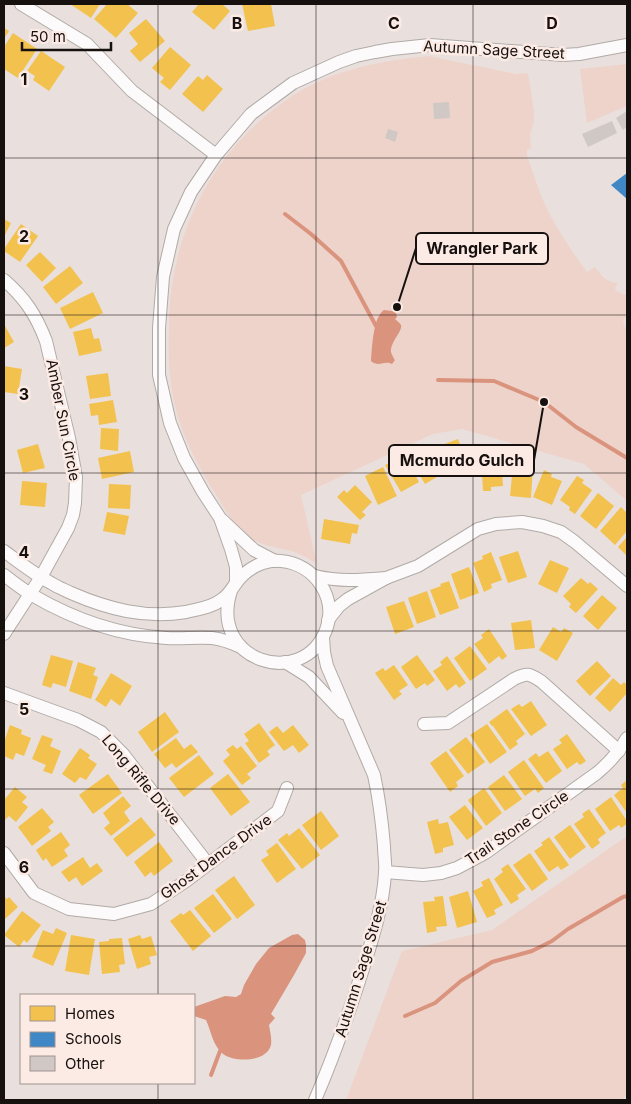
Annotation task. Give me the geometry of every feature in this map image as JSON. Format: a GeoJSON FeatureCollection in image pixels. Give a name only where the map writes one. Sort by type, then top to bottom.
{"type":"FeatureCollection","features":[{"type":"Feature","properties":{"kind":"street"},"geometry":{"type":"LineString","coordinates":[[21,4],[87,44],[132,91],[216,155]]}},
{"type":"Feature","properties":{"kind":"street","name":"Autumn Sage Street"},"geometry":{"type":"LineString","coordinates":[[274,561],[254,550],[220,518],[202,492],[184,458],[170,422],[159,375],[162,277],[174,229],[191,192],[216,155],[251,114],[292,84],[356,56],[392,49],[430,45],[563,55],[627,45]]}},
{"type":"Feature","properties":{"kind":"street","name":"Amber Sun Circle"},"geometry":{"type":"LineString","coordinates":[[4,280],[19,294],[32,311],[46,341],[69,438],[76,477],[73,515],[68,528],[41,578],[4,634]]}},
{"type":"Feature","properties":{"kind":"street","name":"Autumn Sage Street"},"geometry":{"type":"LineString","coordinates":[[220,518],[236,567],[234,587]]}},
{"type":"Feature","properties":{"kind":"street"},"geometry":{"type":"LineString","coordinates":[[328,620],[339,606],[348,599],[386,578],[418,566],[478,529],[496,524],[522,522],[561,532],[627,586]]}},
{"type":"Feature","properties":{"kind":"street"},"geometry":{"type":"LineString","coordinates":[[4,551],[52,584],[94,603],[137,614],[175,614],[209,607],[219,602],[244,574],[253,567],[274,561],[296,564],[315,576],[327,596],[328,620],[323,637],[307,654],[285,662],[266,661],[248,653],[241,647],[230,630],[228,605],[234,587]]}},
{"type":"Feature","properties":{"kind":"street"},"geometry":{"type":"LineString","coordinates":[[4,575],[31,594],[96,626],[131,634],[166,638],[212,638],[241,647]]}},
{"type":"Feature","properties":{"kind":"street"},"geometry":{"type":"LineString","coordinates":[[315,576],[330,580],[386,578]]}},
{"type":"Feature","properties":{"kind":"street","name":"Autumn Sage Street"},"geometry":{"type":"LineString","coordinates":[[315,1100],[330,1067],[372,942],[382,907],[386,872],[376,784],[368,760],[327,666],[323,637]]}},
{"type":"Feature","properties":{"kind":"street","name":"Autumn Sage Street"},"geometry":{"type":"LineString","coordinates":[[285,662],[309,677],[349,719]]}},
{"type":"Feature","properties":{"kind":"street"},"geometry":{"type":"LineString","coordinates":[[424,724],[448,723],[514,679],[522,675],[532,675],[619,751]]}},
{"type":"Feature","properties":{"kind":"street","name":"Long Rifle Drive"},"geometry":{"type":"LineString","coordinates":[[4,693],[78,720],[101,732],[124,754],[208,864]]}},
{"type":"Feature","properties":{"kind":"street","name":"Trail Stone Circle"},"geometry":{"type":"LineString","coordinates":[[386,872],[423,875],[441,873],[457,868],[485,853],[597,773],[611,761],[627,738]]}},
{"type":"Feature","properties":{"kind":"street","name":"Ghost Dance Drive"},"geometry":{"type":"LineString","coordinates":[[4,853],[34,892],[70,909],[114,914],[151,904],[208,864],[278,811],[287,788]]}},
{"type":"Feature","properties":{"kind":"shaded area"},"geometry":{"type":"Polygon","coordinates":[[[429,56],[516,74],[528,73],[534,121],[530,135],[531,148],[527,150],[527,156],[546,206],[562,236],[587,272],[595,267],[607,280],[617,283],[615,289],[617,292],[627,295],[627,315],[623,323],[627,332],[627,501],[584,464],[462,429],[433,434],[301,495],[317,564],[297,553],[265,545],[245,535],[227,512],[193,454],[179,421],[170,380],[169,317],[174,274],[180,247],[189,221],[201,196],[231,151],[270,112],[308,87],[341,73],[375,64],[429,56]]]}},
{"type":"Feature","properties":{"kind":"shaded area"},"geometry":{"type":"Polygon","coordinates":[[[627,64],[627,106],[587,123],[580,69],[627,64]]]}},
{"type":"Feature","properties":{"kind":"shaded area"},"geometry":{"type":"Polygon","coordinates":[[[384,310],[396,313],[397,317],[395,319],[401,325],[391,348],[391,353],[395,360],[392,364],[377,364],[371,361],[375,326],[377,319],[384,310]]]}},
{"type":"Feature","properties":{"kind":"shaded area"},"geometry":{"type":"Polygon","coordinates":[[[627,836],[627,1092],[623,1100],[346,1100],[402,951],[492,930],[627,836]]]}},
{"type":"Feature","properties":{"kind":"shaded area"},"geometry":{"type":"Polygon","coordinates":[[[298,934],[305,940],[306,953],[271,1014],[275,1018],[269,1025],[271,1045],[268,1051],[257,1058],[242,1060],[228,1057],[220,1051],[215,1043],[206,1020],[195,1016],[195,1007],[225,996],[236,997],[241,994],[256,964],[269,948],[292,935],[298,934]]]}},
{"type":"Feature","properties":{"kind":"building: Homes"},"geometry":{"type":"Polygon","coordinates":[[[70,4],[100,4],[91,18],[70,4]]]}},
{"type":"Feature","properties":{"kind":"building: Homes"},"geometry":{"type":"Polygon","coordinates":[[[107,4],[127,4],[138,13],[116,38],[94,19],[107,4]]]}},
{"type":"Feature","properties":{"kind":"building: Homes"},"geometry":{"type":"Polygon","coordinates":[[[199,4],[222,4],[230,11],[214,30],[192,12],[199,4]]]}},
{"type":"Feature","properties":{"kind":"building: Homes"},"geometry":{"type":"Polygon","coordinates":[[[242,4],[271,4],[275,26],[248,31],[242,4]]]}},
{"type":"Feature","properties":{"kind":"building: Homes"},"geometry":{"type":"Polygon","coordinates":[[[146,19],[165,41],[140,62],[130,51],[138,44],[129,33],[146,19]]]}},
{"type":"Feature","properties":{"kind":"building: Homes"},"geometry":{"type":"Polygon","coordinates":[[[4,28],[9,31],[4,39],[4,28]]]}},
{"type":"Feature","properties":{"kind":"building: Homes"},"geometry":{"type":"Polygon","coordinates":[[[13,33],[37,49],[18,78],[4,69],[4,47],[13,33]]]}},
{"type":"Feature","properties":{"kind":"building: Homes"},"geometry":{"type":"Polygon","coordinates":[[[170,47],[191,65],[170,90],[160,82],[164,78],[152,68],[170,47]]]}},
{"type":"Feature","properties":{"kind":"building: Homes"},"geometry":{"type":"Polygon","coordinates":[[[41,51],[65,67],[49,91],[33,80],[35,76],[27,71],[41,51]]]}},
{"type":"Feature","properties":{"kind":"building: Homes"},"geometry":{"type":"Polygon","coordinates":[[[207,75],[223,89],[203,112],[182,94],[198,76],[203,80],[207,75]]]}},
{"type":"Feature","properties":{"kind":"building: Homes"},"geometry":{"type":"Polygon","coordinates":[[[4,219],[11,223],[4,237],[4,219]]]}},
{"type":"Feature","properties":{"kind":"building: Homes"},"geometry":{"type":"Polygon","coordinates":[[[21,224],[38,236],[20,262],[4,251],[4,249],[21,224]]]}},
{"type":"Feature","properties":{"kind":"building: Homes"},"geometry":{"type":"Polygon","coordinates":[[[40,252],[56,268],[42,282],[26,265],[40,252]]]}},
{"type":"Feature","properties":{"kind":"building: Homes"},"geometry":{"type":"Polygon","coordinates":[[[70,266],[83,283],[56,304],[43,287],[70,266]]]}},
{"type":"Feature","properties":{"kind":"building: Homes"},"geometry":{"type":"Polygon","coordinates":[[[93,292],[103,313],[70,329],[60,308],[93,292]]]}},
{"type":"Feature","properties":{"kind":"building: Homes"},"geometry":{"type":"Polygon","coordinates":[[[4,324],[14,342],[4,348],[4,324]]]}},
{"type":"Feature","properties":{"kind":"building: Homes"},"geometry":{"type":"Polygon","coordinates":[[[91,328],[94,339],[99,338],[102,351],[79,356],[73,332],[91,328]]]}},
{"type":"Feature","properties":{"kind":"building: Homes"},"geometry":{"type":"Polygon","coordinates":[[[4,366],[22,369],[18,394],[4,392],[4,366]]]}},
{"type":"Feature","properties":{"kind":"building: Homes"},"geometry":{"type":"Polygon","coordinates":[[[108,373],[111,396],[90,399],[86,376],[108,373]]]}},
{"type":"Feature","properties":{"kind":"building: Homes"},"geometry":{"type":"Polygon","coordinates":[[[113,400],[117,422],[99,425],[98,415],[91,416],[89,404],[113,400]]]}},
{"type":"Feature","properties":{"kind":"building: Homes"},"geometry":{"type":"Polygon","coordinates":[[[101,428],[119,429],[118,451],[100,449],[101,428]]]}},
{"type":"Feature","properties":{"kind":"building: Homes"},"geometry":{"type":"Polygon","coordinates":[[[458,439],[470,470],[461,474],[459,470],[449,474],[439,446],[458,439]]]}},
{"type":"Feature","properties":{"kind":"building: Homes"},"geometry":{"type":"Polygon","coordinates":[[[38,444],[45,468],[23,473],[17,450],[38,444]]]}},
{"type":"Feature","properties":{"kind":"building: Homes"},"geometry":{"type":"Polygon","coordinates":[[[427,449],[442,474],[425,484],[410,459],[427,449]]]}},
{"type":"Feature","properties":{"kind":"building: Homes"},"geometry":{"type":"Polygon","coordinates":[[[130,451],[134,472],[102,479],[98,458],[130,451]]]}},
{"type":"Feature","properties":{"kind":"building: Homes"},"geometry":{"type":"Polygon","coordinates":[[[501,455],[503,486],[491,487],[491,491],[483,491],[481,456],[501,455]]]}},
{"type":"Feature","properties":{"kind":"building: Homes"},"geometry":{"type":"Polygon","coordinates":[[[406,459],[419,482],[401,492],[385,465],[395,460],[397,464],[406,459]]]}},
{"type":"Feature","properties":{"kind":"building: Homes"},"geometry":{"type":"Polygon","coordinates":[[[513,465],[533,466],[531,498],[510,496],[513,465]]]}},
{"type":"Feature","properties":{"kind":"building: Homes"},"geometry":{"type":"Polygon","coordinates":[[[383,467],[397,496],[378,505],[365,476],[383,467]]]}},
{"type":"Feature","properties":{"kind":"building: Homes"},"geometry":{"type":"Polygon","coordinates":[[[544,470],[552,474],[551,477],[562,481],[552,505],[533,497],[544,470]]]}},
{"type":"Feature","properties":{"kind":"building: Homes"},"geometry":{"type":"Polygon","coordinates":[[[577,476],[584,480],[582,483],[592,490],[575,514],[569,510],[570,507],[560,500],[577,476]]]}},
{"type":"Feature","properties":{"kind":"building: Homes"},"geometry":{"type":"Polygon","coordinates":[[[22,481],[47,483],[45,507],[20,505],[22,481]]]}},
{"type":"Feature","properties":{"kind":"building: Homes"},"geometry":{"type":"Polygon","coordinates":[[[109,484],[131,485],[130,509],[108,508],[109,484]]]}},
{"type":"Feature","properties":{"kind":"building: Homes"},"geometry":{"type":"Polygon","coordinates":[[[355,485],[372,502],[362,512],[366,515],[360,520],[337,497],[344,490],[347,493],[355,485]]]}},
{"type":"Feature","properties":{"kind":"building: Homes"},"geometry":{"type":"Polygon","coordinates":[[[598,493],[614,506],[596,529],[580,516],[598,493]]]}},
{"type":"Feature","properties":{"kind":"building: Homes"},"geometry":{"type":"Polygon","coordinates":[[[621,507],[627,513],[627,531],[615,545],[600,531],[621,507]]]}},
{"type":"Feature","properties":{"kind":"building: Homes"},"geometry":{"type":"Polygon","coordinates":[[[107,512],[129,516],[125,535],[103,531],[107,512]]]}},
{"type":"Feature","properties":{"kind":"building: Homes"},"geometry":{"type":"Polygon","coordinates":[[[324,519],[359,525],[357,534],[352,533],[350,544],[321,539],[324,519]]]}},
{"type":"Feature","properties":{"kind":"building: Homes"},"geometry":{"type":"Polygon","coordinates":[[[627,537],[627,556],[618,547],[627,537]]]}},
{"type":"Feature","properties":{"kind":"building: Homes"},"geometry":{"type":"Polygon","coordinates":[[[518,551],[527,577],[508,583],[499,557],[518,551]]]}},
{"type":"Feature","properties":{"kind":"building: Homes"},"geometry":{"type":"Polygon","coordinates":[[[491,552],[502,580],[491,584],[492,588],[484,592],[473,563],[483,559],[482,556],[491,552]]]}},
{"type":"Feature","properties":{"kind":"building: Homes"},"geometry":{"type":"Polygon","coordinates":[[[550,560],[569,568],[557,593],[538,584],[550,560]]]}},
{"type":"Feature","properties":{"kind":"building: Homes"},"geometry":{"type":"Polygon","coordinates":[[[469,567],[479,593],[460,600],[451,574],[469,567]]]}},
{"type":"Feature","properties":{"kind":"building: Homes"},"geometry":{"type":"Polygon","coordinates":[[[581,578],[588,584],[590,582],[598,589],[576,613],[569,607],[571,604],[563,596],[581,578]]]}},
{"type":"Feature","properties":{"kind":"building: Homes"},"geometry":{"type":"Polygon","coordinates":[[[449,581],[459,608],[440,615],[430,590],[449,581]]]}},
{"type":"Feature","properties":{"kind":"building: Homes"},"geometry":{"type":"Polygon","coordinates":[[[427,591],[436,617],[417,624],[408,598],[427,591]]]}},
{"type":"Feature","properties":{"kind":"building: Homes"},"geometry":{"type":"Polygon","coordinates":[[[602,595],[617,608],[598,630],[583,616],[602,595]]]}},
{"type":"Feature","properties":{"kind":"building: Homes"},"geometry":{"type":"Polygon","coordinates":[[[404,601],[414,627],[395,634],[386,607],[404,601]]]}},
{"type":"Feature","properties":{"kind":"building: Homes"},"geometry":{"type":"Polygon","coordinates":[[[531,620],[535,648],[515,650],[511,623],[531,620]]]}},
{"type":"Feature","properties":{"kind":"building: Homes"},"geometry":{"type":"Polygon","coordinates":[[[553,627],[561,632],[564,628],[573,633],[557,661],[539,650],[553,627]]]}},
{"type":"Feature","properties":{"kind":"building: Homes"},"geometry":{"type":"Polygon","coordinates":[[[489,629],[507,656],[502,660],[499,656],[489,664],[474,644],[483,638],[481,635],[489,629]]]}},
{"type":"Feature","properties":{"kind":"building: Homes"},"geometry":{"type":"Polygon","coordinates":[[[470,646],[487,669],[470,681],[454,658],[470,646]]]}},
{"type":"Feature","properties":{"kind":"building: Homes"},"geometry":{"type":"Polygon","coordinates":[[[51,655],[73,661],[66,687],[53,683],[51,688],[42,685],[51,655]]]}},
{"type":"Feature","properties":{"kind":"building: Homes"},"geometry":{"type":"Polygon","coordinates":[[[417,655],[435,680],[427,686],[425,683],[416,689],[401,667],[417,655]]]}},
{"type":"Feature","properties":{"kind":"building: Homes"},"geometry":{"type":"Polygon","coordinates":[[[447,656],[466,683],[459,688],[456,684],[447,691],[433,671],[442,665],[440,662],[447,656]]]}},
{"type":"Feature","properties":{"kind":"building: Homes"},"geometry":{"type":"Polygon","coordinates":[[[597,661],[611,676],[590,696],[576,681],[597,661]]]}},
{"type":"Feature","properties":{"kind":"building: Homes"},"geometry":{"type":"Polygon","coordinates":[[[78,662],[96,668],[93,675],[98,677],[91,699],[69,691],[78,662]]]}},
{"type":"Feature","properties":{"kind":"building: Homes"},"geometry":{"type":"Polygon","coordinates":[[[394,665],[408,685],[399,691],[402,694],[394,700],[375,673],[383,668],[385,671],[394,665]]]}},
{"type":"Feature","properties":{"kind":"building: Homes"},"geometry":{"type":"Polygon","coordinates":[[[111,673],[132,686],[120,706],[111,699],[106,707],[95,700],[111,673]]]}},
{"type":"Feature","properties":{"kind":"building: Homes"},"geometry":{"type":"Polygon","coordinates":[[[613,678],[621,685],[624,682],[627,685],[627,693],[610,712],[595,698],[613,678]]]}},
{"type":"Feature","properties":{"kind":"building: Homes"},"geometry":{"type":"Polygon","coordinates":[[[531,701],[547,725],[531,736],[511,709],[519,704],[522,707],[531,701]]]}},
{"type":"Feature","properties":{"kind":"building: Homes"},"geometry":{"type":"Polygon","coordinates":[[[507,709],[525,734],[516,741],[518,744],[510,750],[489,722],[507,709]]]}},
{"type":"Feature","properties":{"kind":"building: Homes"},"geometry":{"type":"Polygon","coordinates":[[[165,712],[179,732],[152,752],[138,732],[165,712]]]}},
{"type":"Feature","properties":{"kind":"building: Homes"},"geometry":{"type":"Polygon","coordinates":[[[259,723],[275,745],[267,751],[270,755],[259,763],[245,743],[249,741],[244,734],[259,723]]]}},
{"type":"Feature","properties":{"kind":"building: Homes"},"geometry":{"type":"Polygon","coordinates":[[[487,724],[507,752],[490,764],[470,735],[487,724]]]}},
{"type":"Feature","properties":{"kind":"building: Homes"},"geometry":{"type":"Polygon","coordinates":[[[10,725],[22,730],[21,734],[31,738],[24,756],[16,753],[13,760],[4,756],[4,742],[10,725]]]}},
{"type":"Feature","properties":{"kind":"building: Homes"},"geometry":{"type":"Polygon","coordinates":[[[293,725],[309,745],[299,753],[293,745],[284,751],[269,732],[277,726],[283,733],[293,725]]]}},
{"type":"Feature","properties":{"kind":"building: Homes"},"geometry":{"type":"Polygon","coordinates":[[[567,734],[586,761],[580,765],[577,762],[567,769],[553,749],[562,743],[559,740],[567,734]]]}},
{"type":"Feature","properties":{"kind":"building: Homes"},"geometry":{"type":"Polygon","coordinates":[[[42,735],[53,739],[50,746],[61,751],[52,774],[43,771],[46,765],[32,759],[42,735]]]}},
{"type":"Feature","properties":{"kind":"building: Homes"},"geometry":{"type":"Polygon","coordinates":[[[466,737],[485,762],[468,774],[449,750],[466,737]]]}},
{"type":"Feature","properties":{"kind":"building: Homes"},"geometry":{"type":"Polygon","coordinates":[[[176,738],[184,749],[191,744],[198,752],[176,768],[172,763],[165,768],[154,754],[176,738]]]}},
{"type":"Feature","properties":{"kind":"building: Homes"},"geometry":{"type":"Polygon","coordinates":[[[233,745],[237,749],[241,746],[257,766],[247,774],[251,778],[242,785],[223,761],[230,755],[226,750],[233,745]]]}},
{"type":"Feature","properties":{"kind":"building: Homes"},"geometry":{"type":"Polygon","coordinates":[[[80,748],[90,755],[88,758],[97,764],[86,780],[80,777],[75,783],[62,774],[80,748]]]}},
{"type":"Feature","properties":{"kind":"building: Homes"},"geometry":{"type":"Polygon","coordinates":[[[446,751],[464,776],[456,782],[458,786],[450,792],[430,763],[446,751]]]}},
{"type":"Feature","properties":{"kind":"building: Homes"},"geometry":{"type":"Polygon","coordinates":[[[548,751],[562,771],[546,783],[528,759],[536,753],[539,757],[548,751]]]}},
{"type":"Feature","properties":{"kind":"building: Homes"},"geometry":{"type":"Polygon","coordinates":[[[199,755],[214,774],[184,797],[169,778],[199,755]]]}},
{"type":"Feature","properties":{"kind":"building: Homes"},"geometry":{"type":"Polygon","coordinates":[[[524,760],[544,788],[538,793],[535,789],[525,796],[508,772],[524,760]]]}},
{"type":"Feature","properties":{"kind":"building: Homes"},"geometry":{"type":"Polygon","coordinates":[[[108,774],[122,793],[93,814],[79,795],[108,774]]]}},
{"type":"Feature","properties":{"kind":"building: Homes"},"geometry":{"type":"Polygon","coordinates":[[[228,774],[250,802],[231,816],[210,788],[228,774]]]}},
{"type":"Feature","properties":{"kind":"building: Homes"},"geometry":{"type":"Polygon","coordinates":[[[504,775],[522,799],[505,811],[488,787],[504,775]]]}},
{"type":"Feature","properties":{"kind":"building: Homes"},"geometry":{"type":"Polygon","coordinates":[[[627,780],[627,813],[614,795],[623,788],[621,785],[627,780]]]}},
{"type":"Feature","properties":{"kind":"building: Homes"},"geometry":{"type":"Polygon","coordinates":[[[15,787],[27,797],[22,802],[28,807],[16,822],[9,816],[4,819],[4,800],[15,787]]]}},
{"type":"Feature","properties":{"kind":"building: Homes"},"geometry":{"type":"Polygon","coordinates":[[[484,788],[502,813],[486,826],[468,800],[484,788]]]}},
{"type":"Feature","properties":{"kind":"building: Homes"},"geometry":{"type":"Polygon","coordinates":[[[123,796],[131,806],[124,812],[130,821],[111,836],[104,828],[110,823],[103,813],[123,796]]]}},
{"type":"Feature","properties":{"kind":"building: Homes"},"geometry":{"type":"Polygon","coordinates":[[[611,797],[627,821],[627,824],[621,828],[619,825],[610,831],[595,809],[611,797]]]}},
{"type":"Feature","properties":{"kind":"building: Homes"},"geometry":{"type":"Polygon","coordinates":[[[465,805],[483,828],[467,840],[449,817],[465,805]]]}},
{"type":"Feature","properties":{"kind":"building: Homes"},"geometry":{"type":"Polygon","coordinates":[[[42,808],[54,822],[48,827],[51,831],[32,846],[18,827],[42,808]]]}},
{"type":"Feature","properties":{"kind":"building: Homes"},"geometry":{"type":"Polygon","coordinates":[[[589,809],[606,833],[598,839],[600,843],[592,849],[574,824],[584,817],[582,814],[589,809]]]}},
{"type":"Feature","properties":{"kind":"building: Homes"},"geometry":{"type":"Polygon","coordinates":[[[321,811],[339,836],[321,850],[302,825],[321,811]]]}},
{"type":"Feature","properties":{"kind":"building: Homes"},"geometry":{"type":"Polygon","coordinates":[[[141,817],[156,835],[127,857],[113,839],[141,817]]]}},
{"type":"Feature","properties":{"kind":"building: Homes"},"geometry":{"type":"Polygon","coordinates":[[[438,819],[439,824],[448,822],[454,845],[443,848],[443,852],[435,854],[427,822],[438,819]]]}},
{"type":"Feature","properties":{"kind":"building: Homes"},"geometry":{"type":"Polygon","coordinates":[[[570,825],[586,847],[570,859],[554,837],[570,825]]]}},
{"type":"Feature","properties":{"kind":"building: Homes"},"geometry":{"type":"Polygon","coordinates":[[[299,828],[320,855],[302,869],[278,840],[287,833],[289,836],[299,828]]]}},
{"type":"Feature","properties":{"kind":"building: Homes"},"geometry":{"type":"Polygon","coordinates":[[[61,832],[70,845],[64,850],[68,856],[52,867],[46,858],[43,861],[36,850],[61,832]]]}},
{"type":"Feature","properties":{"kind":"building: Homes"},"geometry":{"type":"Polygon","coordinates":[[[549,837],[569,865],[561,870],[558,866],[549,872],[534,851],[543,845],[541,843],[549,837]]]}},
{"type":"Feature","properties":{"kind":"building: Homes"},"geometry":{"type":"Polygon","coordinates":[[[159,842],[173,861],[154,876],[151,872],[145,877],[134,862],[159,842]]]}},
{"type":"Feature","properties":{"kind":"building: Homes"},"geometry":{"type":"Polygon","coordinates":[[[277,843],[296,869],[277,883],[261,860],[269,855],[266,851],[277,843]]]}},
{"type":"Feature","properties":{"kind":"building: Homes"},"geometry":{"type":"Polygon","coordinates":[[[530,853],[548,879],[532,891],[513,865],[530,853]]]}},
{"type":"Feature","properties":{"kind":"building: Homes"},"geometry":{"type":"Polygon","coordinates":[[[83,857],[90,868],[97,863],[103,871],[82,886],[76,877],[69,882],[61,872],[83,857]]]}},
{"type":"Feature","properties":{"kind":"building: Homes"},"geometry":{"type":"Polygon","coordinates":[[[508,864],[526,889],[517,895],[519,899],[511,904],[494,879],[503,872],[501,869],[508,864]]]}},
{"type":"Feature","properties":{"kind":"building: Homes"},"geometry":{"type":"Polygon","coordinates":[[[234,876],[255,905],[237,919],[215,890],[234,876]]]}},
{"type":"Feature","properties":{"kind":"building: Homes"},"geometry":{"type":"Polygon","coordinates":[[[489,878],[503,905],[494,910],[496,914],[487,918],[473,891],[483,886],[481,882],[489,878]]]}},
{"type":"Feature","properties":{"kind":"building: Homes"},"geometry":{"type":"Polygon","coordinates":[[[468,891],[477,922],[457,928],[449,897],[468,891]]]}},
{"type":"Feature","properties":{"kind":"building: Homes"},"geometry":{"type":"Polygon","coordinates":[[[213,894],[232,919],[214,933],[194,908],[213,894]]]}},
{"type":"Feature","properties":{"kind":"building: Homes"},"geometry":{"type":"Polygon","coordinates":[[[4,896],[7,899],[9,897],[18,907],[4,920],[4,896]]]}},
{"type":"Feature","properties":{"kind":"building: Homes"},"geometry":{"type":"Polygon","coordinates":[[[443,896],[447,926],[436,927],[437,931],[427,933],[423,902],[435,901],[434,897],[443,896]]]}},
{"type":"Feature","properties":{"kind":"building: Homes"},"geometry":{"type":"Polygon","coordinates":[[[190,910],[211,936],[193,951],[170,921],[181,913],[183,915],[190,910]]]}},
{"type":"Feature","properties":{"kind":"building: Homes"},"geometry":{"type":"Polygon","coordinates":[[[22,911],[41,925],[27,943],[24,940],[19,947],[4,935],[22,911]]]}},
{"type":"Feature","properties":{"kind":"building: Homes"},"geometry":{"type":"Polygon","coordinates":[[[56,928],[67,933],[53,966],[32,957],[43,930],[53,934],[56,928]]]}},
{"type":"Feature","properties":{"kind":"building: Homes"},"geometry":{"type":"Polygon","coordinates":[[[71,935],[95,939],[89,975],[65,971],[71,935]]]}},
{"type":"Feature","properties":{"kind":"building: Homes"},"geometry":{"type":"Polygon","coordinates":[[[140,935],[142,939],[151,936],[157,955],[149,957],[151,964],[137,969],[128,939],[140,935]]]}},
{"type":"Feature","properties":{"kind":"building: Homes"},"geometry":{"type":"Polygon","coordinates":[[[122,938],[125,964],[119,965],[120,972],[102,974],[99,942],[122,938]]]}},
{"type":"Feature","properties":{"kind":"building: Schools"},"geometry":{"type":"Polygon","coordinates":[[[627,173],[627,199],[611,185],[627,173]]]}},
{"type":"Feature","properties":{"kind":"building: Other"},"geometry":{"type":"Polygon","coordinates":[[[449,102],[450,118],[434,119],[433,103],[449,102]]]}},
{"type":"Feature","properties":{"kind":"building: Other"},"geometry":{"type":"Polygon","coordinates":[[[627,111],[627,127],[623,130],[616,118],[627,111]]]}},
{"type":"Feature","properties":{"kind":"building: Other"},"geometry":{"type":"Polygon","coordinates":[[[612,121],[617,133],[588,147],[582,134],[612,121]]]}},
{"type":"Feature","properties":{"kind":"building: Other"},"geometry":{"type":"Polygon","coordinates":[[[388,129],[398,132],[395,142],[385,138],[388,129]]]}},
{"type":"Feature","properties":{"kind":"waterway"},"geometry":{"type":"LineString","coordinates":[[285,214],[341,261],[376,326]]}},
{"type":"Feature","properties":{"kind":"waterway"},"geometry":{"type":"LineString","coordinates":[[438,380],[494,381],[544,402],[576,427],[627,458]]}},
{"type":"Feature","properties":{"kind":"waterway"},"geometry":{"type":"LineString","coordinates":[[405,1016],[435,1003],[461,981],[492,962],[532,951],[627,896]]}},
{"type":"Feature","properties":{"kind":"waterway"},"geometry":{"type":"LineString","coordinates":[[211,1075],[220,1051]]}},
{"type":"Feature","properties":{"kind":"place","name":"Wrangler Park"},"geometry":{"type":"Point","coordinates":[397,307]}},
{"type":"Feature","properties":{"kind":"place","name":"Mcmurdo Gulch"},"geometry":{"type":"Point","coordinates":[544,402]}}]}
